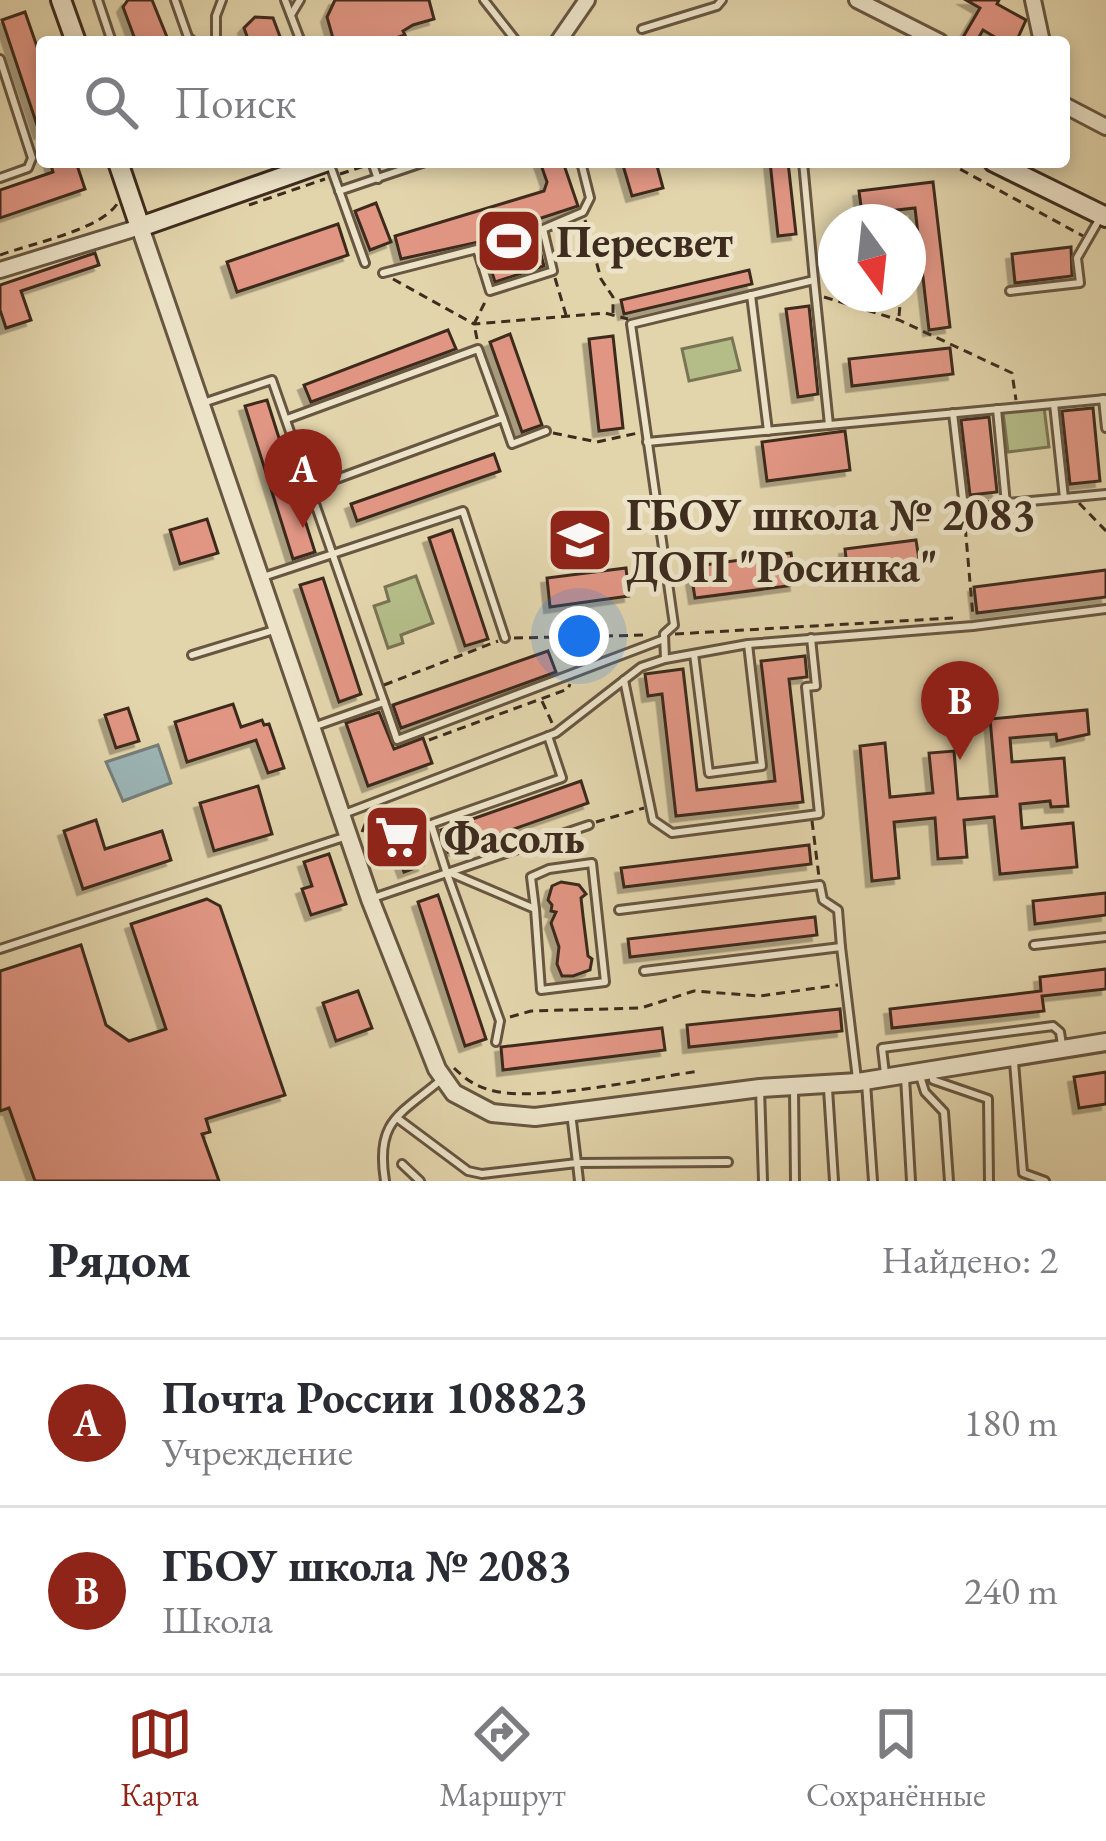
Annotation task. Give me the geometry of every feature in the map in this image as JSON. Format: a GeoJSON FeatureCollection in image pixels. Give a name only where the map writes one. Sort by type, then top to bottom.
{"type":"FeatureCollection","features":[{"type":"Feature","properties":{"kind":"main road"},"geometry":{"type":"LineString","coordinates":[[61,0],[74,36]]}},
{"type":"Feature","properties":{"kind":"main road"},"geometry":{"type":"LineString","coordinates":[[120,168],[140,226],[326,168]]}},
{"type":"Feature","properties":{"kind":"main road"},"geometry":{"type":"LineString","coordinates":[[1006,168],[1104,216]]}},
{"type":"Feature","properties":{"kind":"street"},"geometry":{"type":"LineString","coordinates":[[562,36],[587,0]]}},
{"type":"Feature","properties":{"kind":"street"},"geometry":{"type":"LineString","coordinates":[[857,0],[928,36]]}},
{"type":"Feature","properties":{"kind":"street"},"geometry":{"type":"LineString","coordinates":[[1033,0],[1041,36]]}},
{"type":"Feature","properties":{"kind":"street"},"geometry":{"type":"LineString","coordinates":[[1070,108],[1106,128]]}},
{"type":"Feature","properties":{"kind":"street"},"geometry":{"type":"LineString","coordinates":[[0,270],[140,226],[340,815],[354,835],[370,899],[442,1078],[454,1093],[492,1113],[535,1117],[760,1088],[862,1082],[1106,1042]]}},
{"type":"Feature","properties":{"kind":"lane"},"geometry":{"type":"LineString","coordinates":[[98,0],[110,36]]}},
{"type":"Feature","properties":{"kind":"lane"},"geometry":{"type":"LineString","coordinates":[[175,0],[188,36]]}},
{"type":"Feature","properties":{"kind":"lane"},"geometry":{"type":"LineString","coordinates":[[216,36],[222,0]]}},
{"type":"Feature","properties":{"kind":"lane"},"geometry":{"type":"LineString","coordinates":[[285,0],[299,36]]}},
{"type":"Feature","properties":{"kind":"lane"},"geometry":{"type":"LineString","coordinates":[[291,15],[300,0]]}},
{"type":"Feature","properties":{"kind":"lane"},"geometry":{"type":"LineString","coordinates":[[484,0],[513,36]]}},
{"type":"Feature","properties":{"kind":"lane"},"geometry":{"type":"LineString","coordinates":[[643,29],[717,6],[722,0]]}},
{"type":"Feature","properties":{"kind":"lane"},"geometry":{"type":"LineString","coordinates":[[0,59],[32,158],[28,168],[0,178]]}},
{"type":"Feature","properties":{"kind":"lane"},"geometry":{"type":"LineString","coordinates":[[329,168],[365,263]]}},
{"type":"Feature","properties":{"kind":"lane"},"geometry":{"type":"LineString","coordinates":[[374,168],[378,179]]}},
{"type":"Feature","properties":{"kind":"lane"},"geometry":{"type":"LineString","coordinates":[[339,191],[408,168]]}},
{"type":"Feature","properties":{"kind":"lane"},"geometry":{"type":"LineString","coordinates":[[383,273],[477,249],[490,291],[553,272],[543,229],[583,212],[590,198],[582,168]]}},
{"type":"Feature","properties":{"kind":"lane"},"geometry":{"type":"LineString","coordinates":[[804,168],[829,425]]}},
{"type":"Feature","properties":{"kind":"lane"},"geometry":{"type":"LineString","coordinates":[[1010,292],[1080,283],[1077,259],[1104,216]]}},
{"type":"Feature","properties":{"kind":"lane"},"geometry":{"type":"LineString","coordinates":[[203,404],[272,380],[397,740],[664,636],[674,625],[631,324],[814,280]]}},
{"type":"Feature","properties":{"kind":"lane"},"geometry":{"type":"LineString","coordinates":[[751,295],[769,431]]}},
{"type":"Feature","properties":{"kind":"lane"},"geometry":{"type":"LineString","coordinates":[[285,419],[478,350],[512,444],[546,431]]}},
{"type":"Feature","properties":{"kind":"lane"},"geometry":{"type":"LineString","coordinates":[[647,442],[1104,399],[1106,428]]}},
{"type":"Feature","properties":{"kind":"lane"},"geometry":{"type":"LineString","coordinates":[[1054,404],[1069,498]]}},
{"type":"Feature","properties":{"kind":"lane"},"geometry":{"type":"LineString","coordinates":[[997,409],[1006,504]]}},
{"type":"Feature","properties":{"kind":"lane"},"geometry":{"type":"LineString","coordinates":[[953,413],[963,499],[972,508],[1106,494]]}},
{"type":"Feature","properties":{"kind":"lane"},"geometry":{"type":"LineString","coordinates":[[309,489],[502,418]]}},
{"type":"Feature","properties":{"kind":"lane"},"geometry":{"type":"LineString","coordinates":[[261,578],[463,511],[505,638]]}},
{"type":"Feature","properties":{"kind":"lane"},"geometry":{"type":"LineString","coordinates":[[340,815],[552,735],[641,667],[665,659],[748,644],[1106,609]]}},
{"type":"Feature","properties":{"kind":"lane"},"geometry":{"type":"LineString","coordinates":[[192,655],[278,629]]}},
{"type":"Feature","properties":{"kind":"lane"},"geometry":{"type":"LineString","coordinates":[[664,636],[665,659]]}},
{"type":"Feature","properties":{"kind":"lane"},"geometry":{"type":"LineString","coordinates":[[624,680],[653,820],[672,833],[818,814],[806,687],[816,686],[812,638]]}},
{"type":"Feature","properties":{"kind":"lane"},"geometry":{"type":"LineString","coordinates":[[694,654],[709,773],[761,766],[748,644]]}},
{"type":"Feature","properties":{"kind":"lane"},"geometry":{"type":"LineString","coordinates":[[310,728],[384,702]]}},
{"type":"Feature","properties":{"kind":"lane"},"geometry":{"type":"LineString","coordinates":[[496,1042],[500,1021],[431,824],[562,778],[552,735]]}},
{"type":"Feature","properties":{"kind":"lane"},"geometry":{"type":"LineString","coordinates":[[370,899],[589,825]]}},
{"type":"Feature","properties":{"kind":"lane"},"geometry":{"type":"LineString","coordinates":[[0,949],[354,835]]}},
{"type":"Feature","properties":{"kind":"lane"},"geometry":{"type":"LineString","coordinates":[[592,863],[604,982],[542,990],[535,909],[531,878],[549,868],[592,863]]}},
{"type":"Feature","properties":{"kind":"lane"},"geometry":{"type":"LineString","coordinates":[[446,872],[535,909]]}},
{"type":"Feature","properties":{"kind":"lane"},"geometry":{"type":"LineString","coordinates":[[619,910],[820,885],[823,900],[838,910],[873,1181]]}},
{"type":"Feature","properties":{"kind":"lane"},"geometry":{"type":"LineString","coordinates":[[1034,945],[1106,937]]}},
{"type":"Feature","properties":{"kind":"lane"},"geometry":{"type":"LineString","coordinates":[[644,970],[842,947]]}},
{"type":"Feature","properties":{"kind":"lane"},"geometry":{"type":"LineString","coordinates":[[886,1077],[881,1048],[1053,1026],[1060,1032],[1063,1050]]}},
{"type":"Feature","properties":{"kind":"lane"},"geometry":{"type":"LineString","coordinates":[[1013,1059],[1023,1173],[1045,1181]]}},
{"type":"Feature","properties":{"kind":"lane"},"geometry":{"type":"LineString","coordinates":[[911,1181],[918,1071]]}},
{"type":"Feature","properties":{"kind":"lane"},"geometry":{"type":"LineString","coordinates":[[918,1071],[926,1092],[944,1112],[949,1181]]}},
{"type":"Feature","properties":{"kind":"lane"},"geometry":{"type":"LineString","coordinates":[[918,1071],[988,1099],[989,1181]]}},
{"type":"Feature","properties":{"kind":"lane"},"geometry":{"type":"LineString","coordinates":[[386,1181],[380,1149],[386,1128],[442,1078]]}},
{"type":"Feature","properties":{"kind":"lane"},"geometry":{"type":"LineString","coordinates":[[794,1086],[795,1181]]}},
{"type":"Feature","properties":{"kind":"lane"},"geometry":{"type":"LineString","coordinates":[[827,1086],[834,1181]]}},
{"type":"Feature","properties":{"kind":"lane"},"geometry":{"type":"LineString","coordinates":[[760,1088],[764,1181]]}},
{"type":"Feature","properties":{"kind":"lane"},"geometry":{"type":"LineString","coordinates":[[570,1112],[578,1181]]}},
{"type":"Feature","properties":{"kind":"lane"},"geometry":{"type":"LineString","coordinates":[[397,1118],[468,1171],[482,1174],[577,1163],[728,1162]]}},
{"type":"Feature","properties":{"kind":"lane"},"geometry":{"type":"LineString","coordinates":[[402,1164],[420,1181]]}},
{"type":"Feature","properties":{"kind":"path"},"geometry":{"type":"LineString","coordinates":[[232,211],[327,168]]}},
{"type":"Feature","properties":{"kind":"path"},"geometry":{"type":"LineString","coordinates":[[958,168],[1088,239]]}},
{"type":"Feature","properties":{"kind":"path"},"geometry":{"type":"LineString","coordinates":[[0,255],[92,223],[110,214],[117,203]]}},
{"type":"Feature","properties":{"kind":"path"},"geometry":{"type":"LineString","coordinates":[[583,212],[601,279],[613,297],[614,314]]}},
{"type":"Feature","properties":{"kind":"path"},"geometry":{"type":"LineString","coordinates":[[553,272],[566,316]]}},
{"type":"Feature","properties":{"kind":"path"},"geometry":{"type":"LineString","coordinates":[[383,273],[474,324],[614,314],[631,324]]}},
{"type":"Feature","properties":{"kind":"path"},"geometry":{"type":"LineString","coordinates":[[478,350],[474,324],[490,291]]}},
{"type":"Feature","properties":{"kind":"path"},"geometry":{"type":"LineString","coordinates":[[816,294],[899,320],[1012,373],[1018,407]]}},
{"type":"Feature","properties":{"kind":"path"},"geometry":{"type":"LineString","coordinates":[[899,320],[900,312]]}},
{"type":"Feature","properties":{"kind":"path"},"geometry":{"type":"LineString","coordinates":[[546,431],[597,442],[646,431]]}},
{"type":"Feature","properties":{"kind":"path"},"geometry":{"type":"LineString","coordinates":[[1069,498],[1106,531]]}},
{"type":"Feature","properties":{"kind":"path"},"geometry":{"type":"LineString","coordinates":[[378,687],[505,638],[664,636],[973,621],[963,499]]}},
{"type":"Feature","properties":{"kind":"path"},"geometry":{"type":"LineString","coordinates":[[542,699],[552,735]]}},
{"type":"Feature","properties":{"kind":"path"},"geometry":{"type":"LineString","coordinates":[[354,835],[377,815],[372,803]]}},
{"type":"Feature","properties":{"kind":"path"},"geometry":{"type":"LineString","coordinates":[[589,825],[650,807]]}},
{"type":"Feature","properties":{"kind":"path"},"geometry":{"type":"LineString","coordinates":[[811,814],[820,885]]}},
{"type":"Feature","properties":{"kind":"path"},"geometry":{"type":"LineString","coordinates":[[500,1021],[531,1011],[640,1008],[694,991],[760,995],[846,984]]}},
{"type":"Feature","properties":{"kind":"path"},"geometry":{"type":"LineString","coordinates":[[444,1057],[467,1082],[496,1092],[535,1094],[700,1071]]}},
{"type":"Feature","properties":{"kind":"green space"},"geometry":{"type":"Polygon","coordinates":[[[732,338],[740,370],[689,381],[682,349],[732,338]]]}},
{"type":"Feature","properties":{"kind":"green space"},"geometry":{"type":"Polygon","coordinates":[[[1044,407],[1049,447],[1008,452],[1003,412],[1044,407]]]}},
{"type":"Feature","properties":{"kind":"green space"},"geometry":{"type":"Polygon","coordinates":[[[416,576],[433,623],[401,635],[403,643],[388,648],[374,606],[389,601],[385,587],[416,576]]]}},
{"type":"Feature","properties":{"kind":"water"},"geometry":{"type":"Polygon","coordinates":[[[158,745],[171,783],[123,801],[106,762],[158,745]]]}},
{"type":"Feature","properties":{"kind":"building"},"geometry":{"type":"Polygon","coordinates":[[[128,0],[152,0],[167,36],[134,36],[123,7],[128,0]]]}},
{"type":"Feature","properties":{"kind":"building"},"geometry":{"type":"Polygon","coordinates":[[[335,0],[429,0],[434,19],[413,25],[402,36],[332,36],[327,17],[335,0]]]}},
{"type":"Feature","properties":{"kind":"building"},"geometry":{"type":"Polygon","coordinates":[[[966,0],[999,0],[997,4],[1026,20],[1019,36],[993,36],[983,30],[980,36],[964,36],[980,8],[966,0]]]}},
{"type":"Feature","properties":{"kind":"building"},"geometry":{"type":"Polygon","coordinates":[[[25,12],[36,44],[36,122],[2,20],[25,12]]]}},
{"type":"Feature","properties":{"kind":"building"},"geometry":{"type":"Polygon","coordinates":[[[255,17],[273,18],[280,36],[247,36],[244,28],[255,17]]]}},
{"type":"Feature","properties":{"kind":"building"},"geometry":{"type":"Polygon","coordinates":[[[52,168],[78,168],[85,189],[0,218],[0,190],[53,172],[52,168]]]}},
{"type":"Feature","properties":{"kind":"building"},"geometry":{"type":"Polygon","coordinates":[[[542,168],[565,168],[578,206],[532,221],[544,266],[495,282],[478,242],[401,259],[395,236],[544,191],[547,182],[542,168]]]}},
{"type":"Feature","properties":{"kind":"building"},"geometry":{"type":"Polygon","coordinates":[[[624,168],[658,168],[663,188],[632,196],[624,168]]]}},
{"type":"Feature","properties":{"kind":"building"},"geometry":{"type":"Polygon","coordinates":[[[771,168],[789,168],[796,234],[778,236],[771,168]]]}},
{"type":"Feature","properties":{"kind":"building"},"geometry":{"type":"Polygon","coordinates":[[[933,182],[950,327],[929,330],[926,204],[861,204],[859,191],[933,182]]]}},
{"type":"Feature","properties":{"kind":"building"},"geometry":{"type":"Polygon","coordinates":[[[376,203],[391,242],[370,250],[355,211],[376,203]]]}},
{"type":"Feature","properties":{"kind":"building"},"geometry":{"type":"Polygon","coordinates":[[[338,224],[348,255],[237,292],[227,262],[338,224]]]}},
{"type":"Feature","properties":{"kind":"building"},"geometry":{"type":"Polygon","coordinates":[[[1071,247],[1072,276],[1015,283],[1012,254],[1071,247]]]}},
{"type":"Feature","properties":{"kind":"building"},"geometry":{"type":"Polygon","coordinates":[[[95,253],[99,265],[21,291],[31,320],[6,328],[0,285],[95,253]]]}},
{"type":"Feature","properties":{"kind":"building"},"geometry":{"type":"Polygon","coordinates":[[[749,270],[752,284],[624,314],[621,300],[749,270]]]}},
{"type":"Feature","properties":{"kind":"building"},"geometry":{"type":"Polygon","coordinates":[[[809,306],[818,394],[798,397],[786,309],[809,306]]]}},
{"type":"Feature","properties":{"kind":"building"},"geometry":{"type":"Polygon","coordinates":[[[448,330],[456,349],[311,402],[304,385],[448,330]]]}},
{"type":"Feature","properties":{"kind":"building"},"geometry":{"type":"Polygon","coordinates":[[[510,334],[542,425],[522,432],[490,342],[510,334]]]}},
{"type":"Feature","properties":{"kind":"building"},"geometry":{"type":"Polygon","coordinates":[[[613,336],[623,428],[599,431],[589,339],[613,336]]]}},
{"type":"Feature","properties":{"kind":"building"},"geometry":{"type":"Polygon","coordinates":[[[950,348],[953,374],[852,386],[849,359],[950,348]]]}},
{"type":"Feature","properties":{"kind":"building"},"geometry":{"type":"Polygon","coordinates":[[[267,400],[315,552],[293,559],[245,406],[267,400]]]}},
{"type":"Feature","properties":{"kind":"building"},"geometry":{"type":"Polygon","coordinates":[[[1093,408],[1100,481],[1070,484],[1062,411],[1093,408]]]}},
{"type":"Feature","properties":{"kind":"building"},"geometry":{"type":"Polygon","coordinates":[[[989,417],[997,492],[970,495],[961,420],[989,417]]]}},
{"type":"Feature","properties":{"kind":"building"},"geometry":{"type":"Polygon","coordinates":[[[845,431],[850,470],[767,481],[762,442],[845,431]]]}},
{"type":"Feature","properties":{"kind":"building"},"geometry":{"type":"Polygon","coordinates":[[[494,454],[500,471],[357,521],[351,504],[494,454]]]}},
{"type":"Feature","properties":{"kind":"building"},"geometry":{"type":"Polygon","coordinates":[[[207,519],[218,553],[180,564],[170,530],[207,519]]]}},
{"type":"Feature","properties":{"kind":"building"},"geometry":{"type":"Polygon","coordinates":[[[452,530],[488,639],[465,646],[429,538],[452,530]]]}},
{"type":"Feature","properties":{"kind":"building"},"geometry":{"type":"Polygon","coordinates":[[[916,540],[920,566],[848,576],[845,549],[916,540]]]}},
{"type":"Feature","properties":{"kind":"building"},"geometry":{"type":"Polygon","coordinates":[[[791,553],[795,585],[695,598],[690,567],[791,553]]]}},
{"type":"Feature","properties":{"kind":"building"},"geometry":{"type":"Polygon","coordinates":[[[626,568],[629,596],[550,607],[547,578],[626,568]]]}},
{"type":"Feature","properties":{"kind":"building"},"geometry":{"type":"Polygon","coordinates":[[[1106,570],[1106,597],[977,613],[974,587],[1106,570]]]}},
{"type":"Feature","properties":{"kind":"building"},"geometry":{"type":"Polygon","coordinates":[[[323,578],[361,694],[339,702],[300,585],[323,578]]]}},
{"type":"Feature","properties":{"kind":"building"},"geometry":{"type":"Polygon","coordinates":[[[548,651],[556,672],[401,728],[393,705],[548,651]]]}},
{"type":"Feature","properties":{"kind":"building"},"geometry":{"type":"Polygon","coordinates":[[[805,656],[807,677],[789,679],[803,802],[676,816],[662,694],[648,696],[645,674],[683,669],[697,790],[775,781],[761,661],[805,656]]]}},
{"type":"Feature","properties":{"kind":"building"},"geometry":{"type":"Polygon","coordinates":[[[233,704],[241,727],[262,720],[269,724],[284,768],[268,773],[256,740],[187,762],[175,722],[233,704]]]}},
{"type":"Feature","properties":{"kind":"building"},"geometry":{"type":"Polygon","coordinates":[[[128,708],[139,741],[116,748],[105,715],[128,708]]]}},
{"type":"Feature","properties":{"kind":"building"},"geometry":{"type":"Polygon","coordinates":[[[1087,710],[1089,734],[1057,741],[1056,734],[1010,738],[1012,762],[1064,758],[1068,806],[1051,807],[1050,801],[1020,804],[1022,828],[1073,823],[1077,867],[1000,874],[994,817],[964,820],[967,857],[938,859],[935,818],[894,822],[899,878],[872,881],[860,746],[885,743],[890,797],[933,793],[929,753],[954,751],[958,799],[997,796],[990,719],[1087,710]]]}},
{"type":"Feature","properties":{"kind":"building"},"geometry":{"type":"Polygon","coordinates":[[[379,712],[394,749],[423,738],[432,763],[368,786],[346,723],[379,712]]]}},
{"type":"Feature","properties":{"kind":"building"},"geometry":{"type":"Polygon","coordinates":[[[581,781],[588,803],[448,852],[441,830],[581,781]]]}},
{"type":"Feature","properties":{"kind":"building"},"geometry":{"type":"Polygon","coordinates":[[[258,786],[272,834],[214,851],[200,803],[258,786]]]}},
{"type":"Feature","properties":{"kind":"building"},"geometry":{"type":"Polygon","coordinates":[[[406,815],[423,865],[404,872],[386,822],[406,815]]]}},
{"type":"Feature","properties":{"kind":"building"},"geometry":{"type":"Polygon","coordinates":[[[96,820],[105,849],[162,831],[171,860],[83,889],[64,831],[96,820]]]}},
{"type":"Feature","properties":{"kind":"building"},"geometry":{"type":"Polygon","coordinates":[[[809,845],[811,864],[624,887],[621,868],[809,845]]]}},
{"type":"Feature","properties":{"kind":"building"},"geometry":{"type":"Polygon","coordinates":[[[329,854],[346,904],[311,915],[302,889],[312,886],[304,862],[329,854]]]}},
{"type":"Feature","properties":{"kind":"building"},"geometry":{"type":"Polygon","coordinates":[[[561,882],[579,885],[586,894],[581,898],[592,959],[590,970],[573,976],[562,976],[557,964],[559,947],[551,923],[556,912],[551,911],[548,900],[552,886],[561,882]]]}},
{"type":"Feature","properties":{"kind":"building"},"geometry":{"type":"Polygon","coordinates":[[[1106,893],[1106,915],[1035,924],[1033,901],[1106,893]]]}},
{"type":"Feature","properties":{"kind":"building"},"geometry":{"type":"Polygon","coordinates":[[[438,895],[486,1039],[465,1046],[418,902],[438,895]]]}},
{"type":"Feature","properties":{"kind":"building"},"geometry":{"type":"Polygon","coordinates":[[[207,899],[220,906],[285,1095],[206,1119],[210,1132],[202,1134],[219,1181],[35,1181],[9,1108],[0,1111],[0,971],[81,945],[106,1025],[129,1041],[166,1029],[131,924],[207,899]]]}},
{"type":"Feature","properties":{"kind":"building"},"geometry":{"type":"Polygon","coordinates":[[[815,917],[817,935],[630,957],[628,939],[815,917]]]}},
{"type":"Feature","properties":{"kind":"building"},"geometry":{"type":"Polygon","coordinates":[[[1106,969],[1106,989],[1042,996],[1044,1011],[892,1028],[890,1009],[1041,991],[1040,977],[1106,969]]]}},
{"type":"Feature","properties":{"kind":"building"},"geometry":{"type":"Polygon","coordinates":[[[358,991],[372,1028],[336,1041],[323,1003],[358,991]]]}},
{"type":"Feature","properties":{"kind":"building"},"geometry":{"type":"Polygon","coordinates":[[[840,1009],[842,1031],[689,1047],[687,1025],[840,1009]]]}},
{"type":"Feature","properties":{"kind":"building"},"geometry":{"type":"Polygon","coordinates":[[[662,1028],[665,1050],[503,1070],[501,1047],[662,1028]]]}},
{"type":"Feature","properties":{"kind":"building"},"geometry":{"type":"Polygon","coordinates":[[[1106,1072],[1106,1104],[1079,1108],[1074,1077],[1106,1072]]]}},
{"type":"Feature","properties":{"kind":"place","name":"Пересвет"},"geometry":{"type":"Point","coordinates":[509,241]}},
{"type":"Feature","properties":{"kind":"place","name":"Почта России 108823"},"geometry":{"type":"Point","coordinates":[303,528]}},
{"type":"Feature","properties":{"kind":"place","name":"ГБОУ школа № 2083 ДОП \"Росинка\""},"geometry":{"type":"Point","coordinates":[580,540]}},
{"type":"Feature","properties":{"kind":"place","name":"ГБОУ школа № 2083"},"geometry":{"type":"Point","coordinates":[960,760]}},
{"type":"Feature","properties":{"kind":"place","name":"Фасоль"},"geometry":{"type":"Point","coordinates":[397,837]}}]}
